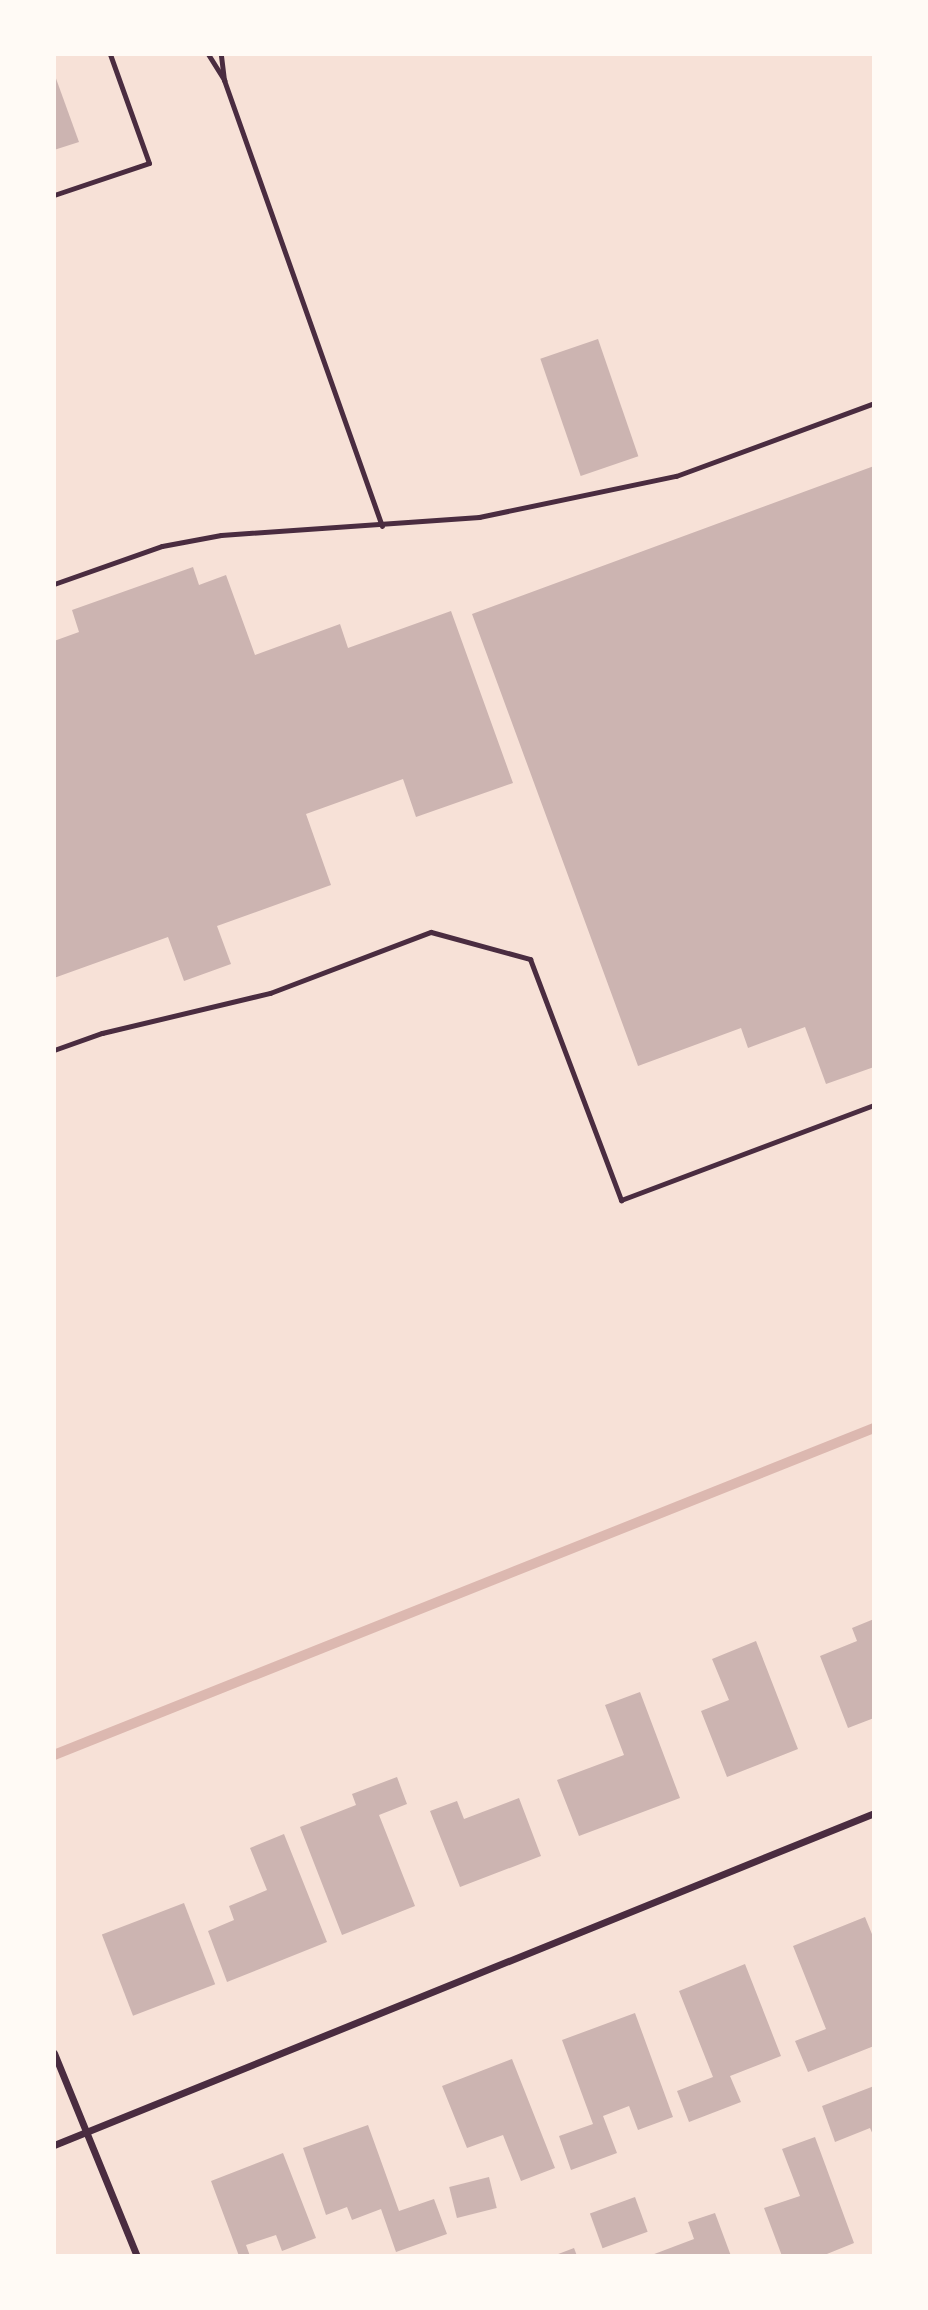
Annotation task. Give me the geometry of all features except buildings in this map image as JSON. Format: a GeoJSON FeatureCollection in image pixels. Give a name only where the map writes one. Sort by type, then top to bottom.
{"type":"FeatureCollection","features":[{"type":"Feature","properties":{"kind":"street"},"geometry":{"type":"LineString","coordinates":[[54,2145],[874,1812]]}},
{"type":"Feature","properties":{"kind":"street"},"geometry":{"type":"LineString","coordinates":[[54,2053],[137,2256]]}},
{"type":"Feature","properties":{"kind":"lane"},"geometry":{"type":"LineString","coordinates":[[54,195],[149,163],[110,54]]}},
{"type":"Feature","properties":{"kind":"lane"},"geometry":{"type":"LineString","coordinates":[[208,54],[224,80],[382,526]]}},
{"type":"Feature","properties":{"kind":"lane"},"geometry":{"type":"LineString","coordinates":[[221,54],[224,80]]}},
{"type":"Feature","properties":{"kind":"lane"},"geometry":{"type":"LineString","coordinates":[[54,584],[162,546],[221,535],[382,526],[479,517],[676,476],[874,402]]}},
{"type":"Feature","properties":{"kind":"lane"},"geometry":{"type":"LineString","coordinates":[[54,1049],[102,1033],[270,993],[431,932],[530,959],[621,1200],[874,1105]]}},
{"type":"Feature","properties":{"kind":"waterway"},"geometry":{"type":"LineString","coordinates":[[54,1755],[874,1428]]}}]}
